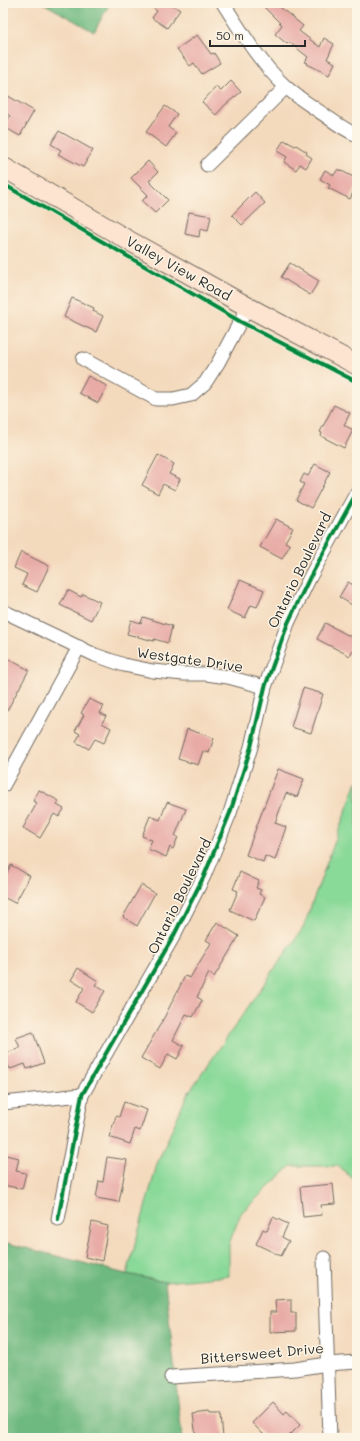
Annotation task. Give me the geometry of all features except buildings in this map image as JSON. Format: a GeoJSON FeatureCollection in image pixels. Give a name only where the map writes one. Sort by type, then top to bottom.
{"type":"FeatureCollection","features":[{"type":"Feature","properties":{"kind":"main road","name":"Valley View Road"},"geometry":{"type":"LineString","coordinates":[[3,166],[126,239],[248,307],[357,365]]}},
{"type":"Feature","properties":{"kind":"street"},"geometry":{"type":"LineString","coordinates":[[223,3],[248,44],[272,74],[313,108],[357,135]]}},
{"type":"Feature","properties":{"kind":"street"},"geometry":{"type":"LineString","coordinates":[[207,165],[286,87]]}},
{"type":"Feature","properties":{"kind":"street"},"geometry":{"type":"LineString","coordinates":[[83,359],[156,399],[173,399],[191,395],[205,383],[218,363],[248,307]]}},
{"type":"Feature","properties":{"kind":"street","name":"Ontario Boulevard"},"geometry":{"type":"LineString","coordinates":[[58,1219],[82,1095],[173,937],[204,876],[230,813],[251,747],[265,687],[288,623],[309,579],[357,492]]}},
{"type":"Feature","properties":{"kind":"street","name":"Westgate Drive"},"geometry":{"type":"LineString","coordinates":[[3,611],[95,655],[124,665],[153,671],[184,674],[206,674],[228,677],[265,687]]}},
{"type":"Feature","properties":{"kind":"street"},"geometry":{"type":"LineString","coordinates":[[3,786],[79,647]]}},
{"type":"Feature","properties":{"kind":"street"},"geometry":{"type":"LineString","coordinates":[[3,1103],[82,1095]]}},
{"type":"Feature","properties":{"kind":"street"},"geometry":{"type":"LineString","coordinates":[[324,1258],[330,1438]]}},
{"type":"Feature","properties":{"kind":"street","name":"Bittersweet Drive"},"geometry":{"type":"LineString","coordinates":[[171,1377],[295,1369],[327,1364],[357,1362]]}},
{"type":"Feature","properties":{"kind":"green space"},"geometry":{"type":"Polygon","coordinates":[[[43,3],[110,3],[94,32],[43,3]]]}},
{"type":"Feature","properties":{"kind":"green space"},"geometry":{"type":"Polygon","coordinates":[[[357,781],[357,1182],[338,1166],[291,1166],[241,1213],[229,1244],[229,1276],[165,1282],[127,1274],[157,1164],[187,1095],[303,928],[357,781]]]}},
{"type":"Feature","properties":{"kind":"green space"},"geometry":{"type":"Polygon","coordinates":[[[3,1242],[126,1274],[165,1282],[182,1438],[3,1438],[3,1242]]]}},
{"type":"Feature","properties":{"kind":"cycle path"},"geometry":{"type":"LineString","coordinates":[[3,184],[241,322],[357,382]]}},
{"type":"Feature","properties":{"kind":"cycle path"},"geometry":{"type":"LineString","coordinates":[[58,1219],[82,1095],[173,937],[204,876],[230,813],[251,747],[265,687],[288,623],[309,579],[357,492]]}}]}
